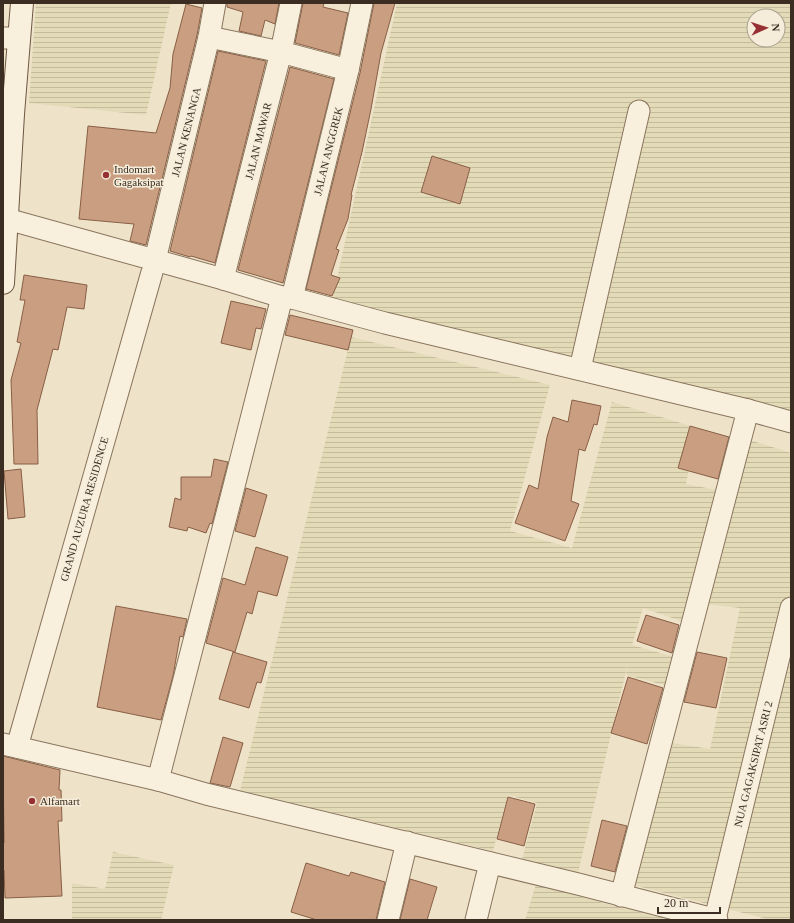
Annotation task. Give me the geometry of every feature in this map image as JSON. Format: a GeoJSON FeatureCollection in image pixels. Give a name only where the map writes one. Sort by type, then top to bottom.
{"type":"FeatureCollection","features":[{"type":"Feature","properties":{"kind":"main road"},"geometry":{"type":"LineString","coordinates":[[3,283],[7,219],[7,154],[11,38],[22,3]]}},
{"type":"Feature","properties":{"kind":"street","name":"JALAN KENANGA"},"geometry":{"type":"LineString","coordinates":[[154,266],[216,3]]}},
{"type":"Feature","properties":{"kind":"street","name":"JALAN MAWAR"},"geometry":{"type":"LineString","coordinates":[[224,279],[281,52],[291,3]]}},
{"type":"Feature","properties":{"kind":"street","name":"JALAN ANGGREK"},"geometry":{"type":"LineString","coordinates":[[158,780],[234,487],[348,70],[362,3]]}},
{"type":"Feature","properties":{"kind":"street"},"geometry":{"type":"LineString","coordinates":[[209,37],[281,52],[348,70]]}},
{"type":"Feature","properties":{"kind":"street"},"geometry":{"type":"LineString","coordinates":[[580,369],[639,111]]}},
{"type":"Feature","properties":{"kind":"street"},"geometry":{"type":"LineString","coordinates":[[7,219],[154,266],[224,279],[385,322],[748,410],[791,422]]}},
{"type":"Feature","properties":{"kind":"street","name":"GRAND AUZURA RESIDENCE"},"geometry":{"type":"LineString","coordinates":[[10,745],[154,266]]}},
{"type":"Feature","properties":{"kind":"street"},"geometry":{"type":"LineString","coordinates":[[621,896],[748,410]]}},
{"type":"Feature","properties":{"kind":"street","name":"NUA GAGAKSIPAT ASRI 2"},"geometry":{"type":"LineString","coordinates":[[716,920],[786,655],[791,608]]}},
{"type":"Feature","properties":{"kind":"street"},"geometry":{"type":"LineString","coordinates":[[10,745],[158,780],[206,794],[407,842],[716,920]]}},
{"type":"Feature","properties":{"kind":"street"},"geometry":{"type":"LineString","coordinates":[[388,920],[407,842]]}},
{"type":"Feature","properties":{"kind":"street"},"geometry":{"type":"LineString","coordinates":[[476,920],[490,863]]}},
{"type":"Feature","properties":{"kind":"shaded area"},"geometry":{"type":"Polygon","coordinates":[[[36,3],[171,3],[146,115],[29,103],[36,3]]]}},
{"type":"Feature","properties":{"kind":"shaded area"},"geometry":{"type":"Polygon","coordinates":[[[397,3],[791,3],[791,426],[331,306],[397,3]]]}},
{"type":"Feature","properties":{"kind":"shaded area"},"geometry":{"type":"Polygon","coordinates":[[[351,337],[550,385],[510,531],[572,548],[612,402],[697,428],[686,484],[722,491],[734,435],[791,453],[791,920],[771,920],[633,885],[673,743],[710,749],[740,608],[705,604],[683,690],[626,675],[628,663],[577,877],[521,863],[537,803],[508,795],[493,851],[240,791],[351,337]],[[643,608],[632,645],[678,658],[687,623],[643,608]]]}},
{"type":"Feature","properties":{"kind":"shaded area"},"geometry":{"type":"Polygon","coordinates":[[[113,852],[174,865],[161,920],[72,920],[72,883],[105,889],[113,852]]]}},
{"type":"Feature","properties":{"kind":"shaded area"},"geometry":{"type":"Polygon","coordinates":[[[536,884],[617,907],[685,920],[525,920],[536,884]]]}},
{"type":"Feature","properties":{"kind":"building"},"geometry":{"type":"Polygon","coordinates":[[[227,3],[279,3],[275,24],[265,20],[261,36],[239,31],[243,12],[227,7],[227,3]]]}},
{"type":"Feature","properties":{"kind":"building"},"geometry":{"type":"Polygon","coordinates":[[[303,3],[324,3],[323,7],[348,13],[339,55],[295,43],[303,3]]]}},
{"type":"Feature","properties":{"kind":"building"},"geometry":{"type":"Polygon","coordinates":[[[374,3],[395,3],[381,53],[362,152],[351,195],[348,219],[336,249],[339,250],[331,275],[340,278],[332,296],[306,289],[360,73],[374,3]]]}},
{"type":"Feature","properties":{"kind":"building"},"geometry":{"type":"Polygon","coordinates":[[[186,4],[202,8],[197,35],[146,245],[130,241],[134,224],[79,219],[88,126],[156,133],[170,88],[173,54],[186,4]]]}},
{"type":"Feature","properties":{"kind":"building"},"geometry":{"type":"Polygon","coordinates":[[[218,51],[266,61],[215,263],[170,251],[218,51]]]}},
{"type":"Feature","properties":{"kind":"building"},"geometry":{"type":"Polygon","coordinates":[[[290,67],[334,79],[283,283],[238,270],[290,67]]]}},
{"type":"Feature","properties":{"kind":"building"},"geometry":{"type":"Polygon","coordinates":[[[432,156],[470,168],[460,204],[421,192],[432,156]]]}},
{"type":"Feature","properties":{"kind":"building"},"geometry":{"type":"Polygon","coordinates":[[[24,275],[87,285],[84,309],[67,307],[58,350],[53,349],[37,410],[38,464],[14,464],[11,380],[21,343],[17,342],[25,300],[20,300],[24,275]]]}},
{"type":"Feature","properties":{"kind":"building"},"geometry":{"type":"Polygon","coordinates":[[[231,301],[266,309],[261,329],[256,328],[251,350],[221,343],[231,301]]]}},
{"type":"Feature","properties":{"kind":"building"},"geometry":{"type":"Polygon","coordinates":[[[290,315],[353,330],[348,350],[285,335],[290,315]]]}},
{"type":"Feature","properties":{"kind":"building"},"geometry":{"type":"Polygon","coordinates":[[[572,400],[601,406],[597,425],[594,424],[585,451],[579,449],[571,501],[579,504],[565,541],[515,523],[529,485],[538,489],[547,437],[553,417],[568,422],[572,400]]]}},
{"type":"Feature","properties":{"kind":"building"},"geometry":{"type":"Polygon","coordinates":[[[690,426],[729,437],[718,479],[678,468],[690,426]]]}},
{"type":"Feature","properties":{"kind":"building"},"geometry":{"type":"Polygon","coordinates":[[[214,459],[228,462],[212,524],[210,523],[206,533],[188,527],[187,531],[169,527],[175,498],[181,500],[181,477],[211,477],[214,459]]]}},
{"type":"Feature","properties":{"kind":"building"},"geometry":{"type":"Polygon","coordinates":[[[21,469],[25,517],[8,519],[4,471],[21,469]]]}},
{"type":"Feature","properties":{"kind":"building"},"geometry":{"type":"Polygon","coordinates":[[[246,488],[267,495],[255,537],[235,531],[246,488]]]}},
{"type":"Feature","properties":{"kind":"building"},"geometry":{"type":"Polygon","coordinates":[[[256,547],[288,557],[277,596],[258,591],[252,614],[247,612],[235,652],[206,643],[223,578],[245,585],[256,547]]]}},
{"type":"Feature","properties":{"kind":"building"},"geometry":{"type":"Polygon","coordinates":[[[116,606],[187,619],[183,637],[180,636],[173,676],[161,720],[97,707],[116,606]]]}},
{"type":"Feature","properties":{"kind":"building"},"geometry":{"type":"Polygon","coordinates":[[[646,615],[679,625],[672,653],[637,641],[646,615]]]}},
{"type":"Feature","properties":{"kind":"building"},"geometry":{"type":"Polygon","coordinates":[[[233,652],[267,662],[261,683],[257,682],[249,708],[219,699],[233,652]]]}},
{"type":"Feature","properties":{"kind":"building"},"geometry":{"type":"Polygon","coordinates":[[[697,652],[727,658],[716,708],[684,702],[697,652]]]}},
{"type":"Feature","properties":{"kind":"building"},"geometry":{"type":"Polygon","coordinates":[[[628,677],[663,688],[647,744],[611,733],[628,677]]]}},
{"type":"Feature","properties":{"kind":"building"},"geometry":{"type":"Polygon","coordinates":[[[223,737],[243,743],[230,787],[210,783],[223,737]]]}},
{"type":"Feature","properties":{"kind":"building"},"geometry":{"type":"Polygon","coordinates":[[[3,756],[60,770],[59,790],[61,790],[62,821],[58,821],[62,896],[5,898],[3,870],[3,756]]]}},
{"type":"Feature","properties":{"kind":"building"},"geometry":{"type":"Polygon","coordinates":[[[508,797],[535,804],[524,846],[497,839],[508,797]]]}},
{"type":"Feature","properties":{"kind":"building"},"geometry":{"type":"Polygon","coordinates":[[[602,820],[627,826],[615,872],[591,866],[602,820]]]}},
{"type":"Feature","properties":{"kind":"building"},"geometry":{"type":"Polygon","coordinates":[[[306,863],[349,876],[351,872],[385,882],[376,920],[317,920],[291,912],[306,863]]]}},
{"type":"Feature","properties":{"kind":"building"},"geometry":{"type":"Polygon","coordinates":[[[410,879],[437,887],[427,920],[400,920],[410,879]]]}},
{"type":"Feature","properties":{"kind":"place","name":"Indomart Gagaksipat"},"geometry":{"type":"Point","coordinates":[106,175]}},
{"type":"Feature","properties":{"kind":"place","name":"Alfamart"},"geometry":{"type":"Point","coordinates":[32,801]}}]}
